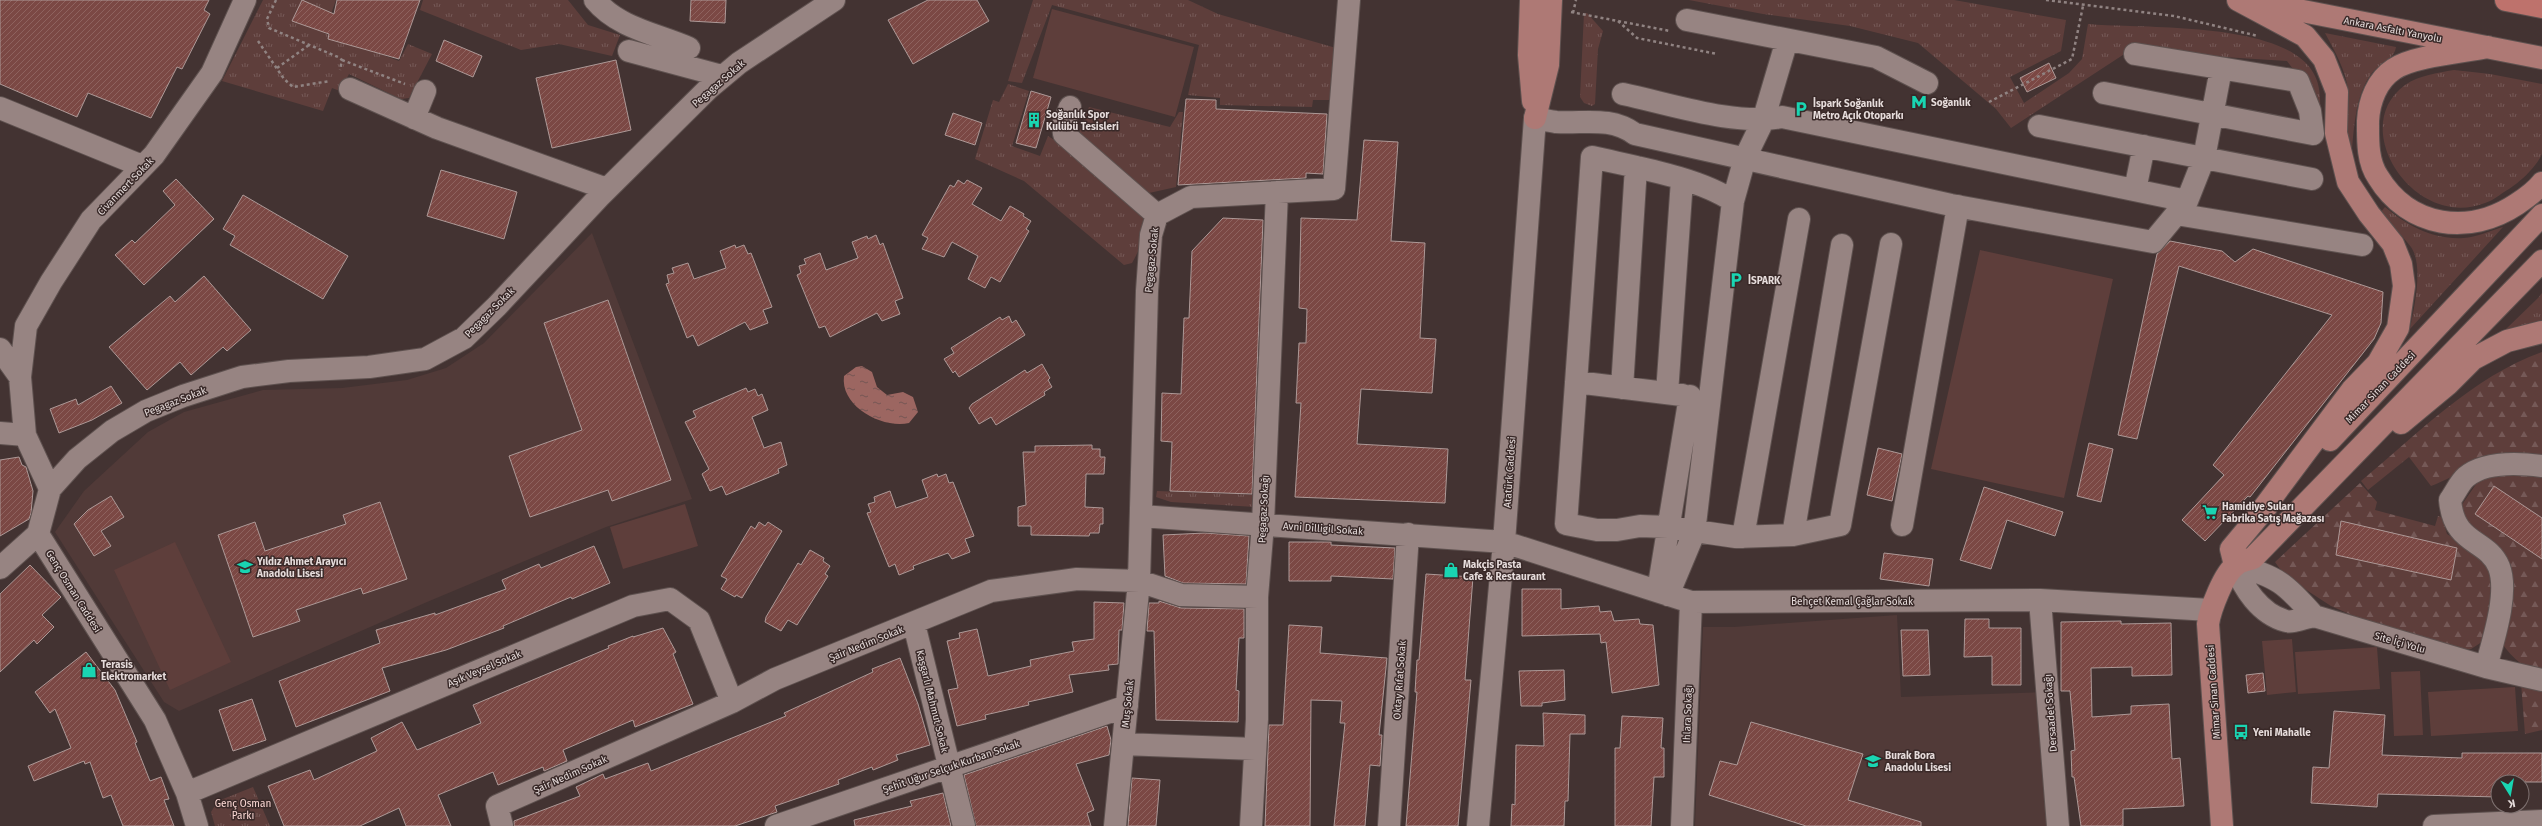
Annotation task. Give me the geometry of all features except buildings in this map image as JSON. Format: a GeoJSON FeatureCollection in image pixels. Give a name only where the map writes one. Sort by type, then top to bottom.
{"type":"FeatureCollection","features":[{"type":"Feature","properties":{"kind":"highway"},"geometry":{"type":"LineString","coordinates":[[2506,0],[2542,7]]}},
{"type":"Feature","properties":{"kind":"main road"},"geometry":{"type":"LineString","coordinates":[[2238,0],[2305,36],[2324,59],[2337,92],[2336,133],[2348,182],[2369,214],[2393,244],[2401,264],[2404,286],[2398,328],[2378,363],[2352,390],[2257,517]]}},
{"type":"Feature","properties":{"kind":"main road","name":"Ankara Asfaltı Yanyolu"},"geometry":{"type":"LineString","coordinates":[[2244,0],[2542,58]]}},
{"type":"Feature","properties":{"kind":"main road"},"geometry":{"type":"LineString","coordinates":[[1535,118],[1529,55],[1544,3]]}},
{"type":"Feature","properties":{"kind":"main road"},"geometry":{"type":"LineString","coordinates":[[2488,47],[2409,62],[2393,69],[2375,89],[2369,113],[2368,146],[2377,176],[2401,204],[2425,218],[2462,225],[2501,215],[2536,191],[2542,183]]}},
{"type":"Feature","properties":{"kind":"main road","name":"Mimar Sinan Caddesi"},"geometry":{"type":"LineString","coordinates":[[2222,826],[2208,624],[2210,610],[2235,565],[2231,549],[2257,517],[2480,284],[2542,215]]}},
{"type":"Feature","properties":{"kind":"main road"},"geometry":{"type":"LineString","coordinates":[[2235,565],[2253,558],[2542,261]]}},
{"type":"Feature","properties":{"kind":"main road"},"geometry":{"type":"LineString","coordinates":[[2316,492],[2448,384],[2473,359],[2507,341],[2542,332]]}},
{"type":"Feature","properties":{"kind":"street","name":"Civanmert Sokak"},"geometry":{"type":"LineString","coordinates":[[20,377],[26,326],[51,282],[91,220],[154,155],[212,73],[245,0]]}},
{"type":"Feature","properties":{"kind":"street"},"geometry":{"type":"LineString","coordinates":[[595,0],[603,10],[626,24],[689,48]]}},
{"type":"Feature","properties":{"kind":"street","name":"Pegagaz Sokak"},"geometry":{"type":"LineString","coordinates":[[50,489],[77,459],[112,431],[146,411],[183,396],[242,377],[289,371],[370,367],[425,359],[464,338],[497,306],[607,189],[722,76],[834,0]]}},
{"type":"Feature","properties":{"kind":"street","name":"Pegagaz Sokak"},"geometry":{"type":"LineString","coordinates":[[1139,581],[1147,291],[1151,235],[1157,215],[1191,197],[1334,189],[1349,0]]}},
{"type":"Feature","properties":{"kind":"street"},"geometry":{"type":"LineString","coordinates":[[1687,20],[1876,57],[1927,83]]}},
{"type":"Feature","properties":{"kind":"street"},"geometry":{"type":"LineString","coordinates":[[1663,593],[1668,527],[1700,397],[1733,201],[1744,158],[1763,121],[1787,40]]}},
{"type":"Feature","properties":{"kind":"street"},"geometry":{"type":"LineString","coordinates":[[629,51],[722,76]]}},
{"type":"Feature","properties":{"kind":"street"},"geometry":{"type":"LineString","coordinates":[[2104,93],[2313,134],[2310,111],[2298,81],[2135,54]]}},
{"type":"Feature","properties":{"kind":"street"},"geometry":{"type":"LineString","coordinates":[[1535,118],[1557,122],[1580,133],[1623,138],[1635,134],[1958,206],[2153,242],[2182,208],[2204,158],[2214,114],[2221,69]]}},
{"type":"Feature","properties":{"kind":"street"},"geometry":{"type":"LineString","coordinates":[[342,79],[414,118],[607,189]]}},
{"type":"Feature","properties":{"kind":"street"},"geometry":{"type":"LineString","coordinates":[[414,118],[425,91]]}},
{"type":"Feature","properties":{"kind":"street"},"geometry":{"type":"LineString","coordinates":[[1623,94],[1732,118],[1763,121],[1782,117],[2135,190],[2182,208],[2362,245]]}},
{"type":"Feature","properties":{"kind":"street"},"geometry":{"type":"LineString","coordinates":[[1070,107],[1063,125],[1064,134],[1157,215]]}},
{"type":"Feature","properties":{"kind":"street"},"geometry":{"type":"LineString","coordinates":[[0,108],[142,166]]}},
{"type":"Feature","properties":{"kind":"street","name":"Atatürk Caddesi"},"geometry":{"type":"LineString","coordinates":[[1478,826],[1504,542],[1535,118]]}},
{"type":"Feature","properties":{"kind":"street"},"geometry":{"type":"LineString","coordinates":[[2039,126],[2312,180]]}},
{"type":"Feature","properties":{"kind":"street"},"geometry":{"type":"LineString","coordinates":[[2135,190],[2144,146]]}},
{"type":"Feature","properties":{"kind":"street"},"geometry":{"type":"LineString","coordinates":[[1733,201],[1717,190],[1636,167],[1592,157],[1566,524],[1597,530],[1617,530],[1640,526],[1668,527],[1694,533],[1743,537],[1793,535],[1840,525],[1891,244]]}},
{"type":"Feature","properties":{"kind":"street"},"geometry":{"type":"LineString","coordinates":[[1622,388],[1636,167]]}},
{"type":"Feature","properties":{"kind":"street"},"geometry":{"type":"LineString","coordinates":[[1667,393],[1682,180]]}},
{"type":"Feature","properties":{"kind":"street","name":"Pegagaz Sokağı"},"geometry":{"type":"LineString","coordinates":[[1250,826],[1255,749],[1257,597],[1263,524],[1277,192]]}},
{"type":"Feature","properties":{"kind":"street"},"geometry":{"type":"LineString","coordinates":[[1902,525],[1958,206]]}},
{"type":"Feature","properties":{"kind":"street"},"geometry":{"type":"LineString","coordinates":[[1743,537],[1800,219]]}},
{"type":"Feature","properties":{"kind":"street"},"geometry":{"type":"LineString","coordinates":[[1793,535],[1842,245]]}},
{"type":"Feature","properties":{"kind":"street"},"geometry":{"type":"LineString","coordinates":[[0,349],[20,377],[26,435],[50,489],[38,534],[0,568]]}},
{"type":"Feature","properties":{"kind":"street"},"geometry":{"type":"LineString","coordinates":[[1576,382],[1700,397]]}},
{"type":"Feature","properties":{"kind":"street"},"geometry":{"type":"LineString","coordinates":[[1663,593],[1694,533],[1700,397]]}},
{"type":"Feature","properties":{"kind":"street"},"geometry":{"type":"LineString","coordinates":[[0,433],[26,435]]}},
{"type":"Feature","properties":{"kind":"street"},"geometry":{"type":"LineString","coordinates":[[2486,667],[2497,623],[2502,583],[2498,566],[2487,553],[2460,532],[2451,512],[2450,500],[2466,477],[2490,467],[2514,462],[2542,466]]}},
{"type":"Feature","properties":{"kind":"street","name":"Avni Dilligil Sokak"},"geometry":{"type":"LineString","coordinates":[[1141,516],[1504,542]]}},
{"type":"Feature","properties":{"kind":"street","name":"Genç Osman Caddesi"},"geometry":{"type":"LineString","coordinates":[[38,534],[155,720],[187,793],[197,826]]}},
{"type":"Feature","properties":{"kind":"street","name":"Oktay Rıfat Sokak"},"geometry":{"type":"LineString","coordinates":[[1390,826],[1408,534]]}},
{"type":"Feature","properties":{"kind":"street","name":"Behçet Kemal Çağlar Sokak"},"geometry":{"type":"LineString","coordinates":[[1504,542],[1691,602],[2040,600],[2210,610]]}},
{"type":"Feature","properties":{"kind":"street"},"geometry":{"type":"LineString","coordinates":[[2235,565],[2280,580],[2314,616]]}},
{"type":"Feature","properties":{"kind":"street"},"geometry":{"type":"LineString","coordinates":[[2235,565],[2240,579],[2253,599],[2270,613],[2287,621],[2314,616]]}},
{"type":"Feature","properties":{"kind":"street","name":"Şair Nedim Sokak"},"geometry":{"type":"LineString","coordinates":[[499,816],[776,679],[914,624],[991,591],[1077,579],[1139,581],[1181,595],[1257,597]]}},
{"type":"Feature","properties":{"kind":"street","name":"Muş Sokak"},"geometry":{"type":"LineString","coordinates":[[1115,826],[1139,581]]}},
{"type":"Feature","properties":{"kind":"street","name":"Aşık Veysel Sokak"},"geometry":{"type":"LineString","coordinates":[[187,793],[633,606],[670,599],[699,620],[732,702]]}},
{"type":"Feature","properties":{"kind":"street","name":"Dersaadet Sokağı"},"geometry":{"type":"LineString","coordinates":[[2040,600],[2058,826]]}},
{"type":"Feature","properties":{"kind":"street","name":"Ihlara Sokağı"},"geometry":{"type":"LineString","coordinates":[[1682,826],[1691,602]]}},
{"type":"Feature","properties":{"kind":"street","name":"Site İçi Yolu"},"geometry":{"type":"LineString","coordinates":[[2314,616],[2486,667],[2542,680]]}},
{"type":"Feature","properties":{"kind":"street","name":"Kaşgarlı Mahmut Sokak"},"geometry":{"type":"LineString","coordinates":[[914,624],[964,826]]}},
{"type":"Feature","properties":{"kind":"street","name":"Şehit Uğur Selçuk Kurban Sokak"},"geometry":{"type":"LineString","coordinates":[[776,826],[1127,706]]}},
{"type":"Feature","properties":{"kind":"street"},"geometry":{"type":"LineString","coordinates":[[1123,744],[1255,749]]}},
{"type":"Feature","properties":{"kind":"street"},"geometry":{"type":"LineString","coordinates":[[2434,826],[2542,821]]}},
{"type":"Feature","properties":{"kind":"path"},"geometry":{"type":"LineString","coordinates":[[276,0],[267,19],[269,28],[342,60],[425,91]]}},
{"type":"Feature","properties":{"kind":"path"},"geometry":{"type":"LineString","coordinates":[[1573,13],[1576,0]]}},
{"type":"Feature","properties":{"kind":"path"},"geometry":{"type":"LineString","coordinates":[[2046,0],[2083,6],[2174,16],[2266,38]]}},
{"type":"Feature","properties":{"kind":"path"},"geometry":{"type":"LineString","coordinates":[[1544,3],[1573,13],[1644,26]]}},
{"type":"Feature","properties":{"kind":"path"},"geometry":{"type":"LineString","coordinates":[[1989,102],[2072,59],[2083,6]]}},
{"type":"Feature","properties":{"kind":"path"},"geometry":{"type":"LineString","coordinates":[[1618,21],[1637,38],[1717,54]]}},
{"type":"Feature","properties":{"kind":"path"},"geometry":{"type":"LineString","coordinates":[[258,41],[293,88],[342,79],[342,60]]}},
{"type":"Feature","properties":{"kind":"path"},"geometry":{"type":"LineString","coordinates":[[277,68],[309,45]]}},
{"type":"Feature","properties":{"kind":"shaded area"},"geometry":{"type":"Polygon","coordinates":[[[592,233],[692,499],[606,527],[427,602],[179,711],[164,702],[55,532],[84,491],[148,432],[184,412],[263,390],[342,388],[407,380],[446,368],[484,343],[592,233]]]}},
{"type":"Feature","properties":{"kind":"shaded area","name":"Burak Bora Anadolu Lisesi"},"geometry":{"type":"Polygon","coordinates":[[[1897,615],[1901,697],[2047,692],[2050,826],[1695,826],[1703,627],[1734,627],[1897,615]]]}},
{"type":"Feature","properties":{"kind":"green space"},"geometry":{"type":"Polygon","coordinates":[[[263,0],[336,0],[324,33],[399,61],[408,44],[432,54],[409,98],[401,99],[349,74],[340,91],[332,88],[323,111],[222,81],[263,0]]]}},
{"type":"Feature","properties":{"kind":"green space"},"geometry":{"type":"Polygon","coordinates":[[[423,0],[568,0],[588,25],[620,35],[612,56],[559,44],[521,50],[420,10],[423,0]]]}},
{"type":"Feature","properties":{"kind":"green space"},"geometry":{"type":"Polygon","coordinates":[[[1033,0],[1188,0],[1218,14],[1336,48],[1331,100],[1313,100],[1312,107],[1220,105],[1220,98],[1188,95],[1199,45],[1052,5],[1022,83],[1008,81],[1033,0]]]}},
{"type":"Feature","properties":{"kind":"green space"},"geometry":{"type":"Polygon","coordinates":[[[1689,0],[1954,0],[2066,20],[2061,51],[2010,77],[2024,103],[2069,73],[2082,59],[2088,24],[2177,28],[2246,36],[2276,45],[2300,58],[2315,76],[2319,87],[2320,124],[2305,85],[2287,61],[2129,51],[2011,128],[1996,109],[1918,43],[1850,26],[1763,14],[1689,0]]]}},
{"type":"Feature","properties":{"kind":"green space"},"geometry":{"type":"Polygon","coordinates":[[[1052,9],[1194,47],[1175,117],[1033,78],[1052,9]]]}},
{"type":"Feature","properties":{"kind":"green space"},"geometry":{"type":"Polygon","coordinates":[[[1584,13],[1587,13],[1603,31],[1598,49],[1595,104],[1592,106],[1584,103],[1580,97],[1584,13]]]}},
{"type":"Feature","properties":{"kind":"green space"},"geometry":{"type":"Polygon","coordinates":[[[2325,33],[2396,47],[2393,55],[2372,73],[2362,90],[2357,110],[2352,150],[2348,139],[2347,83],[2339,60],[2325,33]]]}},
{"type":"Feature","properties":{"kind":"green space"},"geometry":{"type":"Polygon","coordinates":[[[2454,70],[2490,74],[2542,84],[2542,154],[2535,165],[2520,181],[2493,200],[2459,208],[2435,202],[2413,189],[2397,171],[2386,149],[2383,126],[2389,104],[2405,85],[2435,73],[2454,70]]]}},
{"type":"Feature","properties":{"kind":"green space"},"geometry":{"type":"Polygon","coordinates":[[[1008,84],[1029,91],[1012,146],[1040,156],[1048,136],[1102,176],[1132,203],[1141,214],[1145,223],[1145,233],[1142,244],[1132,263],[1124,265],[1024,181],[975,159],[993,100],[999,102],[1008,84]]]}},
{"type":"Feature","properties":{"kind":"green space"},"geometry":{"type":"Polygon","coordinates":[[[1089,107],[1170,127],[1179,112],[1183,112],[1176,187],[1149,193],[1144,192],[1079,134],[1089,107]]]}},
{"type":"Feature","properties":{"kind":"green space"},"geometry":{"type":"Polygon","coordinates":[[[2385,207],[2412,226],[2442,237],[2464,238],[2503,227],[2410,329],[2417,287],[2417,265],[2415,255],[2411,247],[2380,213],[2385,207]]]}},
{"type":"Feature","properties":{"kind":"green space"},"geometry":{"type":"Polygon","coordinates":[[[1980,250],[2113,279],[2064,498],[1931,469],[1980,250]]]}},
{"type":"Feature","properties":{"kind":"green space"},"geometry":{"type":"Polygon","coordinates":[[[2542,293],[2542,320],[2505,330],[2538,298],[2542,293]]]}},
{"type":"Feature","properties":{"kind":"green space"},"geometry":{"type":"Polygon","coordinates":[[[2542,352],[2542,455],[2528,453],[2499,457],[2431,486],[2409,457],[2368,490],[2361,481],[2425,426],[2469,391],[2516,363],[2542,352]]]}},
{"type":"Feature","properties":{"kind":"green space"},"geometry":{"type":"Polygon","coordinates":[[[2493,473],[2542,477],[2542,673],[2530,669],[2520,663],[2503,645],[2509,603],[2470,530],[2461,506],[2481,477],[2493,473]]]}},
{"type":"Feature","properties":{"kind":"green space"},"geometry":{"type":"Polygon","coordinates":[[[2360,483],[2377,502],[2375,510],[2435,526],[2438,516],[2442,517],[2447,534],[2466,546],[2495,574],[2485,640],[2471,649],[2451,649],[2368,622],[2331,606],[2285,576],[2275,562],[2360,483]]]}},
{"type":"Feature","properties":{"kind":"green space"},"geometry":{"type":"Polygon","coordinates":[[[1157,491],[1260,495],[1256,507],[1171,502],[1156,497],[1157,491]]]}},
{"type":"Feature","properties":{"kind":"green space"},"geometry":{"type":"Polygon","coordinates":[[[685,504],[698,546],[623,569],[610,527],[685,504]]]}},
{"type":"Feature","properties":{"kind":"green space"},"geometry":{"type":"Polygon","coordinates":[[[175,542],[231,662],[170,690],[114,570],[175,542]]]}},
{"type":"Feature","properties":{"kind":"green space"},"geometry":{"type":"Polygon","coordinates":[[[2292,639],[2296,692],[2267,695],[2262,641],[2292,639]]]}},
{"type":"Feature","properties":{"kind":"green space"},"geometry":{"type":"Polygon","coordinates":[[[2377,647],[2380,689],[2298,694],[2295,652],[2377,647]]]}},
{"type":"Feature","properties":{"kind":"green space"},"geometry":{"type":"Polygon","coordinates":[[[2420,671],[2423,735],[2394,736],[2391,672],[2420,671]]]}},
{"type":"Feature","properties":{"kind":"green space"},"geometry":{"type":"Polygon","coordinates":[[[2521,683],[2542,688],[2542,730],[2525,734],[2521,683]]]}},
{"type":"Feature","properties":{"kind":"green space"},"geometry":{"type":"Polygon","coordinates":[[[2515,687],[2518,731],[2431,736],[2428,692],[2515,687]]]}},
{"type":"Feature","properties":{"kind":"green space","name":"Genç Osman Parkı"},"geometry":{"type":"Polygon","coordinates":[[[253,787],[270,826],[215,826],[211,812],[218,801],[253,787]]]}},
{"type":"Feature","properties":{"kind":"water"},"geometry":{"type":"Polygon","coordinates":[[[862,366],[872,372],[877,387],[887,395],[903,392],[913,397],[918,412],[909,423],[887,423],[865,413],[856,406],[849,397],[845,387],[844,376],[856,367],[862,366]]]}},
{"type":"Feature","properties":{"kind":"place","name":"Soğanlık"},"geometry":{"type":"Point","coordinates":[1919,102]}},
{"type":"Feature","properties":{"kind":"place","name":"İspark Soğanlık Metro Açık Otoparkı"},"geometry":{"type":"Point","coordinates":[1801,109]}},
{"type":"Feature","properties":{"kind":"place","name":"Soğanlık Spor Kulübü Tesisleri"},"geometry":{"type":"Point","coordinates":[1034,120]}},
{"type":"Feature","properties":{"kind":"place","name":"İSPARK"},"geometry":{"type":"Point","coordinates":[1736,280]}},
{"type":"Feature","properties":{"kind":"place","name":"Hamidiye Suları Fabrika Satış Mağazası"},"geometry":{"type":"Point","coordinates":[2210,512]}},
{"type":"Feature","properties":{"kind":"place","name":"Yıldız Ahmet Arayıcı Anadolu Lisesi"},"geometry":{"type":"Point","coordinates":[245,567]}},
{"type":"Feature","properties":{"kind":"place","name":"Makçis Pasta Cafe & Restaurant"},"geometry":{"type":"Point","coordinates":[1451,570]}},
{"type":"Feature","properties":{"kind":"place","name":"Terasis Elektromarket"},"geometry":{"type":"Point","coordinates":[89,670]}},
{"type":"Feature","properties":{"kind":"place","name":"Yeni Mahalle"},"geometry":{"type":"Point","coordinates":[2241,732]}},
{"type":"Feature","properties":{"kind":"place","name":"Burak Bora Anadolu Lisesi"},"geometry":{"type":"Point","coordinates":[1873,761]}}]}
